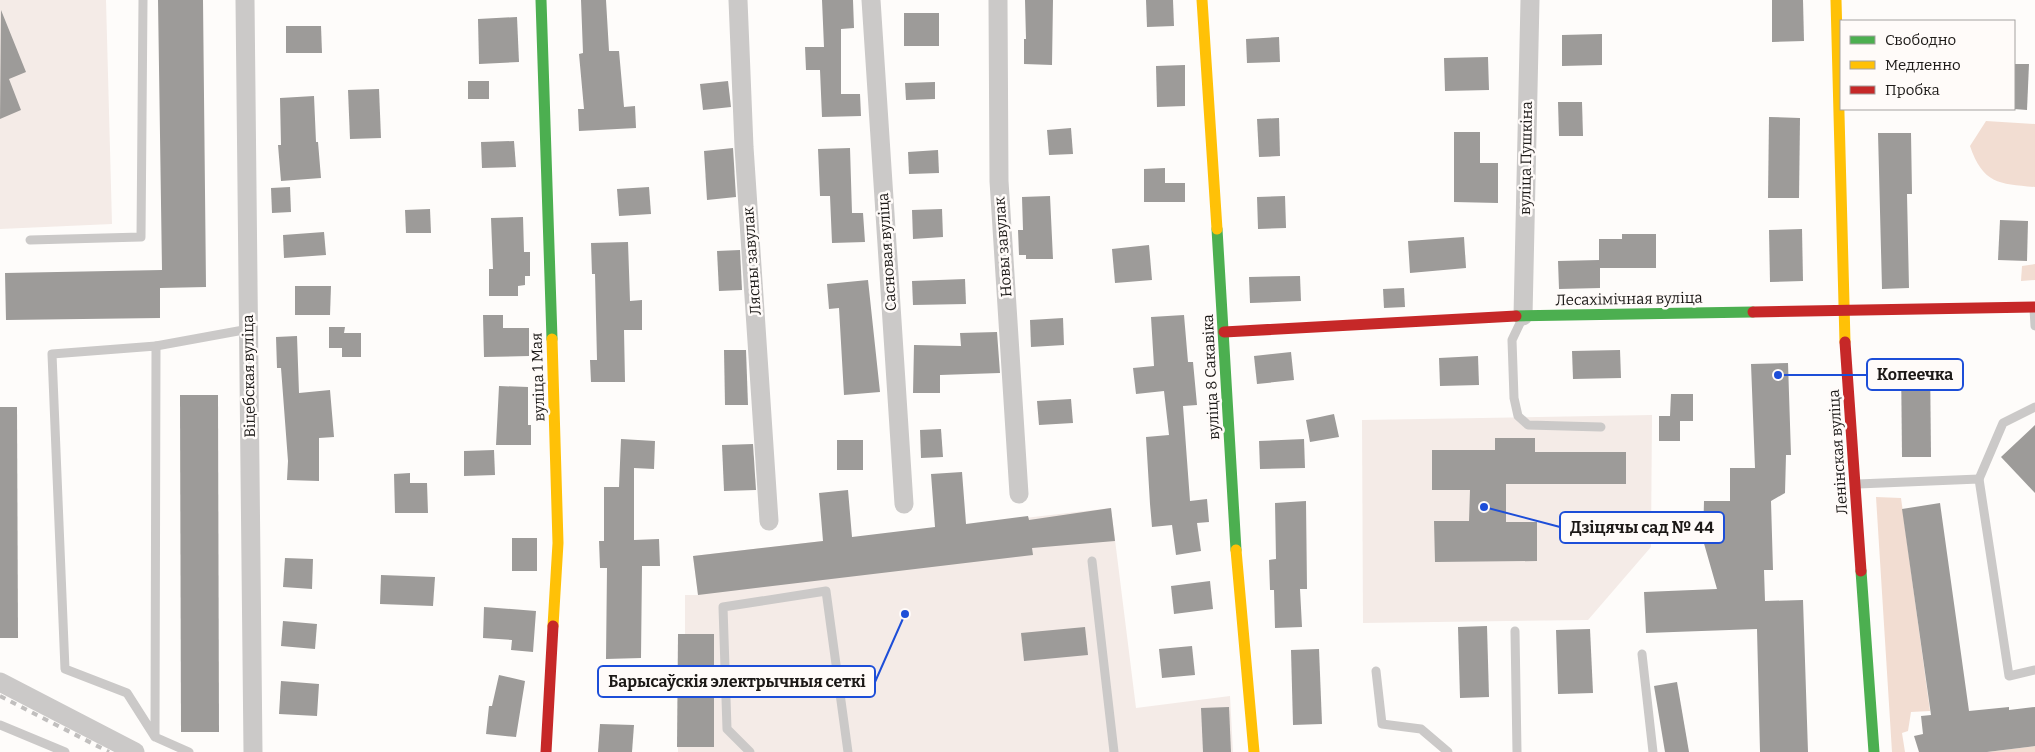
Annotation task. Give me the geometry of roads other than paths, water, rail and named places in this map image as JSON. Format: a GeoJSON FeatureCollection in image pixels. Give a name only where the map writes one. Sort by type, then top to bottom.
{"type":"FeatureCollection","features":[{"type":"Feature","properties":{"kind":"street","name":"Віцебская вуліца"},"geometry":{"type":"LineString","coordinates":[[245,0],[253,752]]}},
{"type":"Feature","properties":{"kind":"street","name":"вуліца 1 Мая"},"geometry":{"type":"LineString","coordinates":[[541,0],[558,543],[546,752]]}},
{"type":"Feature","properties":{"kind":"street","name":"Лясны завулак"},"geometry":{"type":"LineString","coordinates":[[738,0],[744,147],[769,521]]}},
{"type":"Feature","properties":{"kind":"street","name":"Сасновая вуліца"},"geometry":{"type":"LineString","coordinates":[[871,0],[904,504]]}},
{"type":"Feature","properties":{"kind":"street","name":"Новы завулак"},"geometry":{"type":"LineString","coordinates":[[998,0],[999,181],[1019,494]]}},
{"type":"Feature","properties":{"kind":"street","name":"вуліца 8 Сакавіка"},"geometry":{"type":"LineString","coordinates":[[1202,0],[1224,332],[1231,491],[1254,752]]}},
{"type":"Feature","properties":{"kind":"street","name":"вуліца Пушкіна"},"geometry":{"type":"LineString","coordinates":[[1523,316],[1530,0]]}},
{"type":"Feature","properties":{"kind":"street","name":"Ленінская вуліца"},"geometry":{"type":"LineString","coordinates":[[1836,0],[1842,310],[1874,752]]}},
{"type":"Feature","properties":{"kind":"street","name":"Лесахімічная вуліца"},"geometry":{"type":"LineString","coordinates":[[1224,332],[1523,316],[2034,307]]}},
{"type":"Feature","properties":{"kind":"street"},"geometry":{"type":"LineString","coordinates":[[0,682],[136,752]]}},
{"type":"Feature","properties":{"kind":"lane"},"geometry":{"type":"LineString","coordinates":[[30,240],[141,237],[143,0]]}},
{"type":"Feature","properties":{"kind":"lane"},"geometry":{"type":"LineString","coordinates":[[2034,307],[2035,326]]}},
{"type":"Feature","properties":{"kind":"lane"},"geometry":{"type":"LineString","coordinates":[[1523,316],[1512,340],[1514,398],[1518,416],[1528,425],[1601,427]]}},
{"type":"Feature","properties":{"kind":"lane"},"geometry":{"type":"LineString","coordinates":[[189,752],[155,737],[127,694],[65,669],[52,354],[156,346],[249,329]]}},
{"type":"Feature","properties":{"kind":"lane"},"geometry":{"type":"LineString","coordinates":[[155,737],[156,346]]}},
{"type":"Feature","properties":{"kind":"lane"},"geometry":{"type":"LineString","coordinates":[[2035,406],[2003,423],[1979,479],[2009,676],[2035,670]]}},
{"type":"Feature","properties":{"kind":"lane"},"geometry":{"type":"LineString","coordinates":[[1855,484],[1979,479]]}},
{"type":"Feature","properties":{"kind":"lane"},"geometry":{"type":"LineString","coordinates":[[1092,561],[1114,752]]}},
{"type":"Feature","properties":{"kind":"lane"},"geometry":{"type":"LineString","coordinates":[[750,752],[728,729],[723,607],[826,591],[848,752]]}},
{"type":"Feature","properties":{"kind":"lane"},"geometry":{"type":"LineString","coordinates":[[1515,631],[1517,752]]}},
{"type":"Feature","properties":{"kind":"lane"},"geometry":{"type":"LineString","coordinates":[[1642,654],[1653,752]]}},
{"type":"Feature","properties":{"kind":"lane"},"geometry":{"type":"LineString","coordinates":[[1376,671],[1382,724],[1421,729],[1448,752]]}},
{"type":"Feature","properties":{"kind":"lane"},"geometry":{"type":"LineString","coordinates":[[0,725],[65,752]]}},
{"type":"Feature","properties":{"kind":"railway"},"geometry":{"type":"LineString","coordinates":[[0,696],[109,752]]}},
{"type":"Feature","properties":{"kind":"place","name":"Копеечка"},"geometry":{"type":"Point","coordinates":[1778,375]}},
{"type":"Feature","properties":{"kind":"place","name":"Дзіцячы сад № 44"},"geometry":{"type":"Point","coordinates":[1484,507]}},
{"type":"Feature","properties":{"kind":"place","name":"Барысаўскія электрычныя сеткі"},"geometry":{"type":"Point","coordinates":[905,614]}}]}
